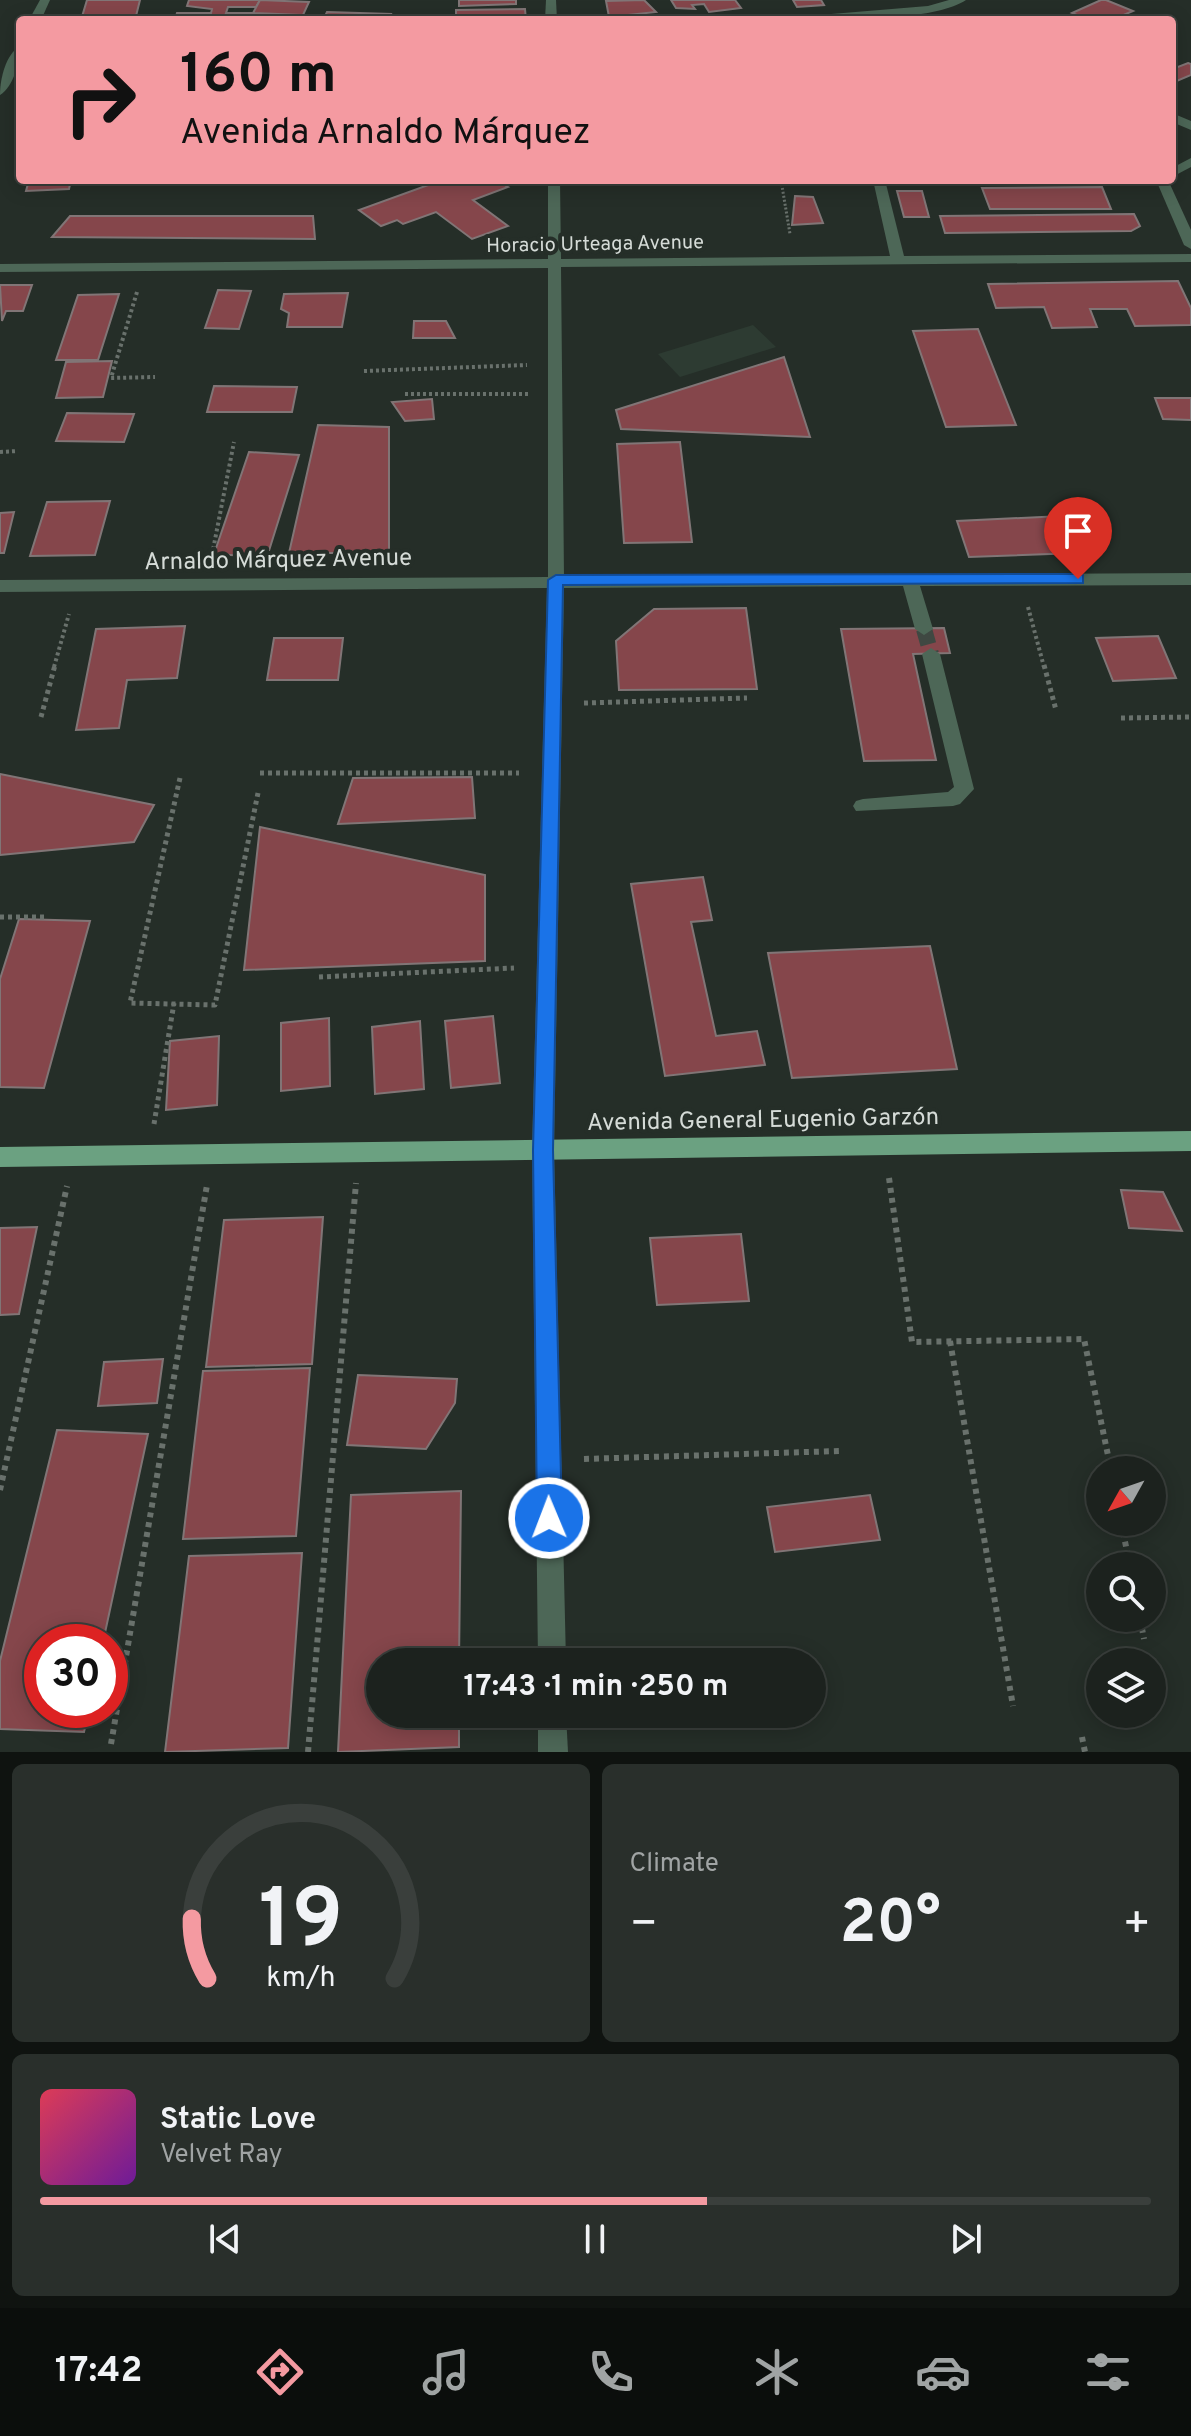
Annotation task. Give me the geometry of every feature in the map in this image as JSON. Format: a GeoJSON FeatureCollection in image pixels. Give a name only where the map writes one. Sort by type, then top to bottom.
{"type":"FeatureCollection","features":[{"type":"Feature","properties":{"kind":"main road","name":"Avenida General Eugenio Garzón"},"geometry":{"type":"LineString","coordinates":[[0,1157],[1191,1141]]}},
{"type":"Feature","properties":{"kind":"street"},"geometry":{"type":"LineString","coordinates":[[908,0],[944,16]]}},
{"type":"Feature","properties":{"kind":"street"},"geometry":{"type":"LineString","coordinates":[[843,16],[928,9],[961,0]]}},
{"type":"Feature","properties":{"kind":"street"},"geometry":{"type":"LineString","coordinates":[[0,91],[16,49]]}},
{"type":"Feature","properties":{"kind":"street"},"geometry":{"type":"LineString","coordinates":[[552,1648],[543,1150],[556,580],[554,184]]}},
{"type":"Feature","properties":{"kind":"street"},"geometry":{"type":"LineString","coordinates":[[880,184],[898,260]]}},
{"type":"Feature","properties":{"kind":"street"},"geometry":{"type":"LineString","coordinates":[[1164,184],[1191,245]]}},
{"type":"Feature","properties":{"kind":"street","name":"Horacio Urteaga Avenue"},"geometry":{"type":"LineString","coordinates":[[0,268],[1191,258]]}},
{"type":"Feature","properties":{"kind":"street"},"geometry":{"type":"LineString","coordinates":[[909,579],[924,629]]}},
{"type":"Feature","properties":{"kind":"street","name":"Arnaldo Márquez Avenue"},"geometry":{"type":"LineString","coordinates":[[0,586],[556,580],[1191,579]]}},
{"type":"Feature","properties":{"kind":"street"},"geometry":{"type":"LineString","coordinates":[[863,806],[953,799],[964,789],[931,654]]}},
{"type":"Feature","properties":{"kind":"street"},"geometry":{"type":"LineString","coordinates":[[552,1728],[553,1752]]}},
{"type":"Feature","properties":{"kind":"path"},"geometry":{"type":"LineString","coordinates":[[782,184],[794,261]]}},
{"type":"Feature","properties":{"kind":"path"},"geometry":{"type":"LineString","coordinates":[[145,267],[111,378],[155,377]]}},
{"type":"Feature","properties":{"kind":"path"},"geometry":{"type":"LineString","coordinates":[[364,371],[556,364]]}},
{"type":"Feature","properties":{"kind":"path"},"geometry":{"type":"LineString","coordinates":[[405,394],[555,394]]}},
{"type":"Feature","properties":{"kind":"path"},"geometry":{"type":"LineString","coordinates":[[207,584],[234,442]]}},
{"type":"Feature","properties":{"kind":"path"},"geometry":{"type":"LineString","coordinates":[[0,452],[18,451]]}},
{"type":"Feature","properties":{"kind":"path"},"geometry":{"type":"LineString","coordinates":[[1021,579],[1056,710]]}},
{"type":"Feature","properties":{"kind":"path"},"geometry":{"type":"LineString","coordinates":[[41,717],[77,585]]}},
{"type":"Feature","properties":{"kind":"path"},"geometry":{"type":"LineString","coordinates":[[553,704],[747,698]]}},
{"type":"Feature","properties":{"kind":"path"},"geometry":{"type":"LineString","coordinates":[[1121,718],[1191,717]]}},
{"type":"Feature","properties":{"kind":"path"},"geometry":{"type":"LineString","coordinates":[[260,773],[552,773]]}},
{"type":"Feature","properties":{"kind":"path"},"geometry":{"type":"LineString","coordinates":[[180,778],[130,1003],[215,1005],[258,793]]}},
{"type":"Feature","properties":{"kind":"path"},"geometry":{"type":"LineString","coordinates":[[0,917],[46,917]]}},
{"type":"Feature","properties":{"kind":"path"},"geometry":{"type":"LineString","coordinates":[[319,977],[548,967]]}},
{"type":"Feature","properties":{"kind":"path"},"geometry":{"type":"LineString","coordinates":[[148,1155],[174,1003]]}},
{"type":"Feature","properties":{"kind":"path"},"geometry":{"type":"LineString","coordinates":[[885,1145],[912,1342],[1084,1339],[1108,1456]]}},
{"type":"Feature","properties":{"kind":"path"},"geometry":{"type":"LineString","coordinates":[[308,1752],[358,1152]]}},
{"type":"Feature","properties":{"kind":"path"},"geometry":{"type":"LineString","coordinates":[[111,1744],[212,1154]]}},
{"type":"Feature","properties":{"kind":"path"},"geometry":{"type":"LineString","coordinates":[[0,1490],[74,1156]]}},
{"type":"Feature","properties":{"kind":"path"},"geometry":{"type":"LineString","coordinates":[[950,1341],[1013,1706]]}},
{"type":"Feature","properties":{"kind":"path"},"geometry":{"type":"LineString","coordinates":[[549,1460],[839,1451]]}},
{"type":"Feature","properties":{"kind":"path"},"geometry":{"type":"LineString","coordinates":[[1143,1632],[1144,1639]]}},
{"type":"Feature","properties":{"kind":"path"},"geometry":{"type":"LineString","coordinates":[[1082,1737],[1085,1752]]}},
{"type":"Feature","properties":{"kind":"shaded area"},"geometry":{"type":"Polygon","coordinates":[[[753,325],[776,347],[680,377],[658,354],[753,325]]]}},
{"type":"Feature","properties":{"kind":"building"},"geometry":{"type":"Polygon","coordinates":[[[87,0],[140,0],[136,16],[82,16],[87,0]]]}},
{"type":"Feature","properties":{"kind":"building"},"geometry":{"type":"Polygon","coordinates":[[[189,0],[260,0],[256,7],[228,7],[226,13],[253,13],[253,16],[176,16],[177,13],[211,13],[212,9],[187,6],[189,0]]]}},
{"type":"Feature","properties":{"kind":"building"},"geometry":{"type":"Polygon","coordinates":[[[260,0],[309,2],[303,15],[253,13],[260,0]]]}},
{"type":"Feature","properties":{"kind":"building"},"geometry":{"type":"Polygon","coordinates":[[[459,0],[516,0],[516,4],[459,6],[459,0]]]}},
{"type":"Feature","properties":{"kind":"building"},"geometry":{"type":"Polygon","coordinates":[[[644,0],[656,12],[609,16],[606,1],[644,0]]]}},
{"type":"Feature","properties":{"kind":"building"},"geometry":{"type":"Polygon","coordinates":[[[671,0],[735,0],[741,8],[709,12],[704,4],[692,5],[695,9],[676,8],[671,0]]]}},
{"type":"Feature","properties":{"kind":"building"},"geometry":{"type":"Polygon","coordinates":[[[793,0],[821,0],[824,5],[797,7],[793,0]]]}},
{"type":"Feature","properties":{"kind":"building"},"geometry":{"type":"Polygon","coordinates":[[[1101,0],[1133,11],[1121,16],[1079,16],[1072,13],[1101,0]]]}},
{"type":"Feature","properties":{"kind":"building"},"geometry":{"type":"Polygon","coordinates":[[[525,9],[526,16],[456,16],[456,10],[525,9]]]}},
{"type":"Feature","properties":{"kind":"building"},"geometry":{"type":"Polygon","coordinates":[[[327,12],[391,14],[390,16],[325,16],[327,12]]]}},
{"type":"Feature","properties":{"kind":"building"},"geometry":{"type":"Polygon","coordinates":[[[1191,64],[1191,75],[1176,81],[1178,67],[1191,64]]]}},
{"type":"Feature","properties":{"kind":"building"},"geometry":{"type":"Polygon","coordinates":[[[28,184],[70,184],[69,189],[26,191],[28,184]]]}},
{"type":"Feature","properties":{"kind":"building"},"geometry":{"type":"Polygon","coordinates":[[[431,184],[503,184],[508,187],[473,200],[508,226],[472,239],[436,212],[403,224],[397,220],[381,226],[359,210],[431,184]]]}},
{"type":"Feature","properties":{"kind":"building"},"geometry":{"type":"Polygon","coordinates":[[[1102,187],[1111,209],[990,209],[982,188],[1102,187]]]}},
{"type":"Feature","properties":{"kind":"building"},"geometry":{"type":"Polygon","coordinates":[[[897,191],[922,191],[929,217],[904,217],[897,191]]]}},
{"type":"Feature","properties":{"kind":"building"},"geometry":{"type":"Polygon","coordinates":[[[795,196],[813,197],[823,223],[792,225],[795,196]]]}},
{"type":"Feature","properties":{"kind":"building"},"geometry":{"type":"Polygon","coordinates":[[[1134,214],[1140,226],[1131,231],[945,233],[940,216],[1134,214]]]}},
{"type":"Feature","properties":{"kind":"building"},"geometry":{"type":"Polygon","coordinates":[[[70,216],[313,216],[315,239],[52,237],[70,216]]]}},
{"type":"Feature","properties":{"kind":"building"},"geometry":{"type":"Polygon","coordinates":[[[1178,281],[1191,308],[1191,325],[1135,326],[1127,309],[1090,309],[1097,327],[1052,328],[1044,307],[996,308],[988,284],[1178,281]]]}},
{"type":"Feature","properties":{"kind":"building"},"geometry":{"type":"Polygon","coordinates":[[[0,285],[32,285],[23,311],[6,311],[2,321],[0,285]]]}},
{"type":"Feature","properties":{"kind":"building"},"geometry":{"type":"Polygon","coordinates":[[[218,290],[251,291],[239,329],[205,328],[218,290]]]}},
{"type":"Feature","properties":{"kind":"building"},"geometry":{"type":"Polygon","coordinates":[[[348,293],[342,327],[287,327],[289,313],[281,309],[284,294],[348,293]]]}},
{"type":"Feature","properties":{"kind":"building"},"geometry":{"type":"Polygon","coordinates":[[[119,294],[98,360],[56,360],[78,295],[119,294]]]}},
{"type":"Feature","properties":{"kind":"building"},"geometry":{"type":"Polygon","coordinates":[[[414,321],[446,321],[455,338],[413,338],[414,321]]]}},
{"type":"Feature","properties":{"kind":"building"},"geometry":{"type":"Polygon","coordinates":[[[978,329],[1016,425],[946,427],[913,331],[978,329]]]}},
{"type":"Feature","properties":{"kind":"building"},"geometry":{"type":"Polygon","coordinates":[[[784,357],[810,437],[621,429],[616,410],[784,357]]]}},
{"type":"Feature","properties":{"kind":"building"},"geometry":{"type":"Polygon","coordinates":[[[112,361],[103,397],[56,398],[66,362],[112,361]]]}},
{"type":"Feature","properties":{"kind":"building"},"geometry":{"type":"Polygon","coordinates":[[[214,386],[297,387],[292,412],[207,412],[214,386]]]}},
{"type":"Feature","properties":{"kind":"building"},"geometry":{"type":"Polygon","coordinates":[[[1155,398],[1191,398],[1191,420],[1163,419],[1155,398]]]}},
{"type":"Feature","properties":{"kind":"building"},"geometry":{"type":"Polygon","coordinates":[[[432,399],[434,419],[405,421],[392,402],[432,399]]]}},
{"type":"Feature","properties":{"kind":"building"},"geometry":{"type":"Polygon","coordinates":[[[67,413],[134,414],[124,442],[56,441],[67,413]]]}},
{"type":"Feature","properties":{"kind":"building"},"geometry":{"type":"Polygon","coordinates":[[[318,425],[389,427],[389,553],[289,553],[318,425]]]}},
{"type":"Feature","properties":{"kind":"building"},"geometry":{"type":"Polygon","coordinates":[[[680,442],[692,542],[624,543],[617,444],[680,442]]]}},
{"type":"Feature","properties":{"kind":"building"},"geometry":{"type":"Polygon","coordinates":[[[249,452],[299,455],[267,557],[214,554],[249,452]]]}},
{"type":"Feature","properties":{"kind":"building"},"geometry":{"type":"Polygon","coordinates":[[[110,501],[95,555],[30,556],[47,502],[110,501]]]}},
{"type":"Feature","properties":{"kind":"building"},"geometry":{"type":"Polygon","coordinates":[[[14,512],[4,553],[0,553],[0,513],[14,512]]]}},
{"type":"Feature","properties":{"kind":"building"},"geometry":{"type":"Polygon","coordinates":[[[1062,516],[1077,553],[969,557],[957,521],[1062,516]]]}},
{"type":"Feature","properties":{"kind":"building"},"geometry":{"type":"Polygon","coordinates":[[[746,608],[757,689],[619,690],[616,641],[654,609],[746,608]]]}},
{"type":"Feature","properties":{"kind":"building"},"geometry":{"type":"Polygon","coordinates":[[[185,626],[177,678],[127,680],[119,728],[76,730],[96,629],[185,626]]]}},
{"type":"Feature","properties":{"kind":"building"},"geometry":{"type":"Polygon","coordinates":[[[944,628],[950,653],[913,654],[936,760],[864,761],[841,629],[944,628]]]}},
{"type":"Feature","properties":{"kind":"building"},"geometry":{"type":"Polygon","coordinates":[[[1158,636],[1176,678],[1113,681],[1096,638],[1158,636]]]}},
{"type":"Feature","properties":{"kind":"building"},"geometry":{"type":"Polygon","coordinates":[[[274,638],[343,638],[338,680],[267,680],[274,638]]]}},
{"type":"Feature","properties":{"kind":"building"},"geometry":{"type":"Polygon","coordinates":[[[0,774],[154,805],[134,842],[0,855],[0,774]]]}},
{"type":"Feature","properties":{"kind":"building"},"geometry":{"type":"Polygon","coordinates":[[[472,777],[475,818],[338,824],[353,778],[472,777]]]}},
{"type":"Feature","properties":{"kind":"building"},"geometry":{"type":"Polygon","coordinates":[[[260,827],[485,875],[485,961],[244,970],[260,827]]]}},
{"type":"Feature","properties":{"kind":"building"},"geometry":{"type":"Polygon","coordinates":[[[703,877],[712,920],[691,922],[716,1036],[757,1031],[765,1065],[665,1076],[631,884],[703,877]]]}},
{"type":"Feature","properties":{"kind":"building"},"geometry":{"type":"Polygon","coordinates":[[[19,919],[90,921],[44,1088],[0,1087],[0,979],[19,919]]]}},
{"type":"Feature","properties":{"kind":"building"},"geometry":{"type":"Polygon","coordinates":[[[930,946],[957,1069],[792,1078],[768,953],[930,946]]]}},
{"type":"Feature","properties":{"kind":"building"},"geometry":{"type":"Polygon","coordinates":[[[493,1016],[500,1083],[451,1088],[445,1021],[493,1016]]]}},
{"type":"Feature","properties":{"kind":"building"},"geometry":{"type":"Polygon","coordinates":[[[329,1018],[330,1086],[281,1091],[281,1023],[329,1018]]]}},
{"type":"Feature","properties":{"kind":"building"},"geometry":{"type":"Polygon","coordinates":[[[420,1021],[424,1089],[375,1094],[372,1027],[420,1021]]]}},
{"type":"Feature","properties":{"kind":"building"},"geometry":{"type":"Polygon","coordinates":[[[219,1036],[217,1105],[166,1110],[170,1041],[219,1036]]]}},
{"type":"Feature","properties":{"kind":"building"},"geometry":{"type":"Polygon","coordinates":[[[1121,1190],[1163,1192],[1182,1231],[1129,1228],[1121,1190]]]}},
{"type":"Feature","properties":{"kind":"building"},"geometry":{"type":"Polygon","coordinates":[[[323,1217],[312,1364],[206,1367],[224,1220],[323,1217]]]}},
{"type":"Feature","properties":{"kind":"building"},"geometry":{"type":"Polygon","coordinates":[[[37,1227],[19,1314],[0,1315],[0,1228],[37,1227]]]}},
{"type":"Feature","properties":{"kind":"building"},"geometry":{"type":"Polygon","coordinates":[[[741,1234],[749,1301],[657,1305],[650,1238],[741,1234]]]}},
{"type":"Feature","properties":{"kind":"building"},"geometry":{"type":"Polygon","coordinates":[[[163,1359],[157,1403],[98,1406],[104,1362],[163,1359]]]}},
{"type":"Feature","properties":{"kind":"building"},"geometry":{"type":"Polygon","coordinates":[[[310,1368],[296,1536],[183,1539],[203,1371],[310,1368]]]}},
{"type":"Feature","properties":{"kind":"building"},"geometry":{"type":"Polygon","coordinates":[[[358,1375],[457,1379],[455,1403],[426,1449],[347,1445],[358,1375]]]}},
{"type":"Feature","properties":{"kind":"building"},"geometry":{"type":"Polygon","coordinates":[[[57,1430],[148,1434],[107,1624],[24,1624],[24,1728],[85,1728],[84,1732],[0,1729],[0,1661],[57,1430]]]}},
{"type":"Feature","properties":{"kind":"building"},"geometry":{"type":"Polygon","coordinates":[[[461,1491],[459,1648],[366,1648],[366,1728],[459,1728],[459,1747],[338,1752],[351,1495],[461,1491]]]}},
{"type":"Feature","properties":{"kind":"building"},"geometry":{"type":"Polygon","coordinates":[[[870,1495],[880,1540],[775,1552],[767,1507],[870,1495]]]}},
{"type":"Feature","properties":{"kind":"building"},"geometry":{"type":"Polygon","coordinates":[[[302,1553],[288,1748],[165,1752],[189,1556],[302,1553]]]}},
{"type":"Feature","properties":{"kind":"tunnel"},"geometry":{"type":"LineString","coordinates":[[924,629],[931,654]]}},
{"type":"Feature","properties":{"kind":"route"},"geometry":{"type":"LineString","coordinates":[[549,1518],[543,1150],[556,580],[1078,579]]}}]}
